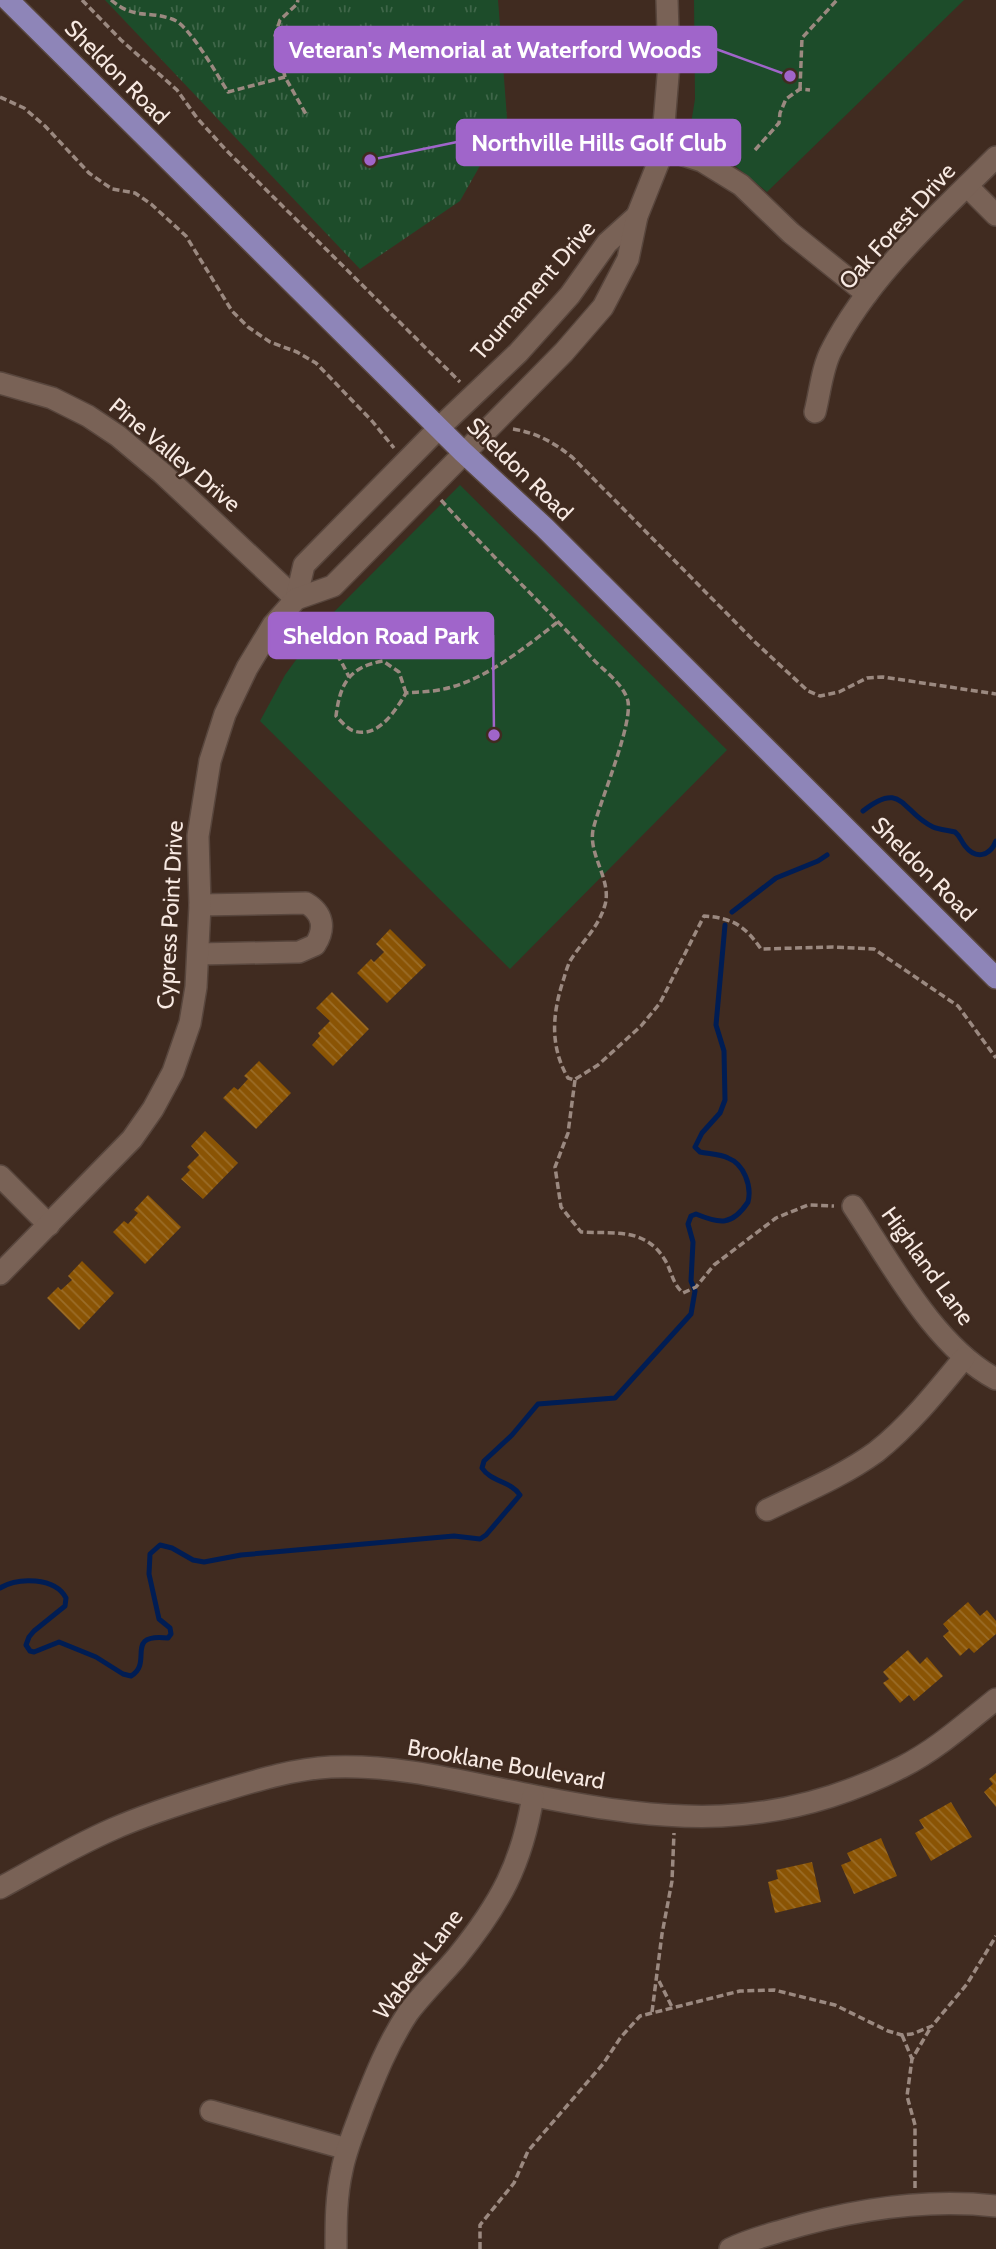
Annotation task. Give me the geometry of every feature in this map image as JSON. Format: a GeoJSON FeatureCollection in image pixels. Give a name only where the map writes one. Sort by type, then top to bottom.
{"type":"FeatureCollection","features":[{"type":"Feature","properties":{"kind":"main road","name":"Sheldon Road"},"geometry":{"type":"LineString","coordinates":[[8,0],[463,453],[544,527],[996,978]]}},
{"type":"Feature","properties":{"kind":"street","name":"Tournament Drive"},"geometry":{"type":"LineString","coordinates":[[463,453],[564,352],[603,307],[628,259],[637,216],[662,148],[669,64],[667,0]]}},
{"type":"Feature","properties":{"kind":"street"},"geometry":{"type":"LineString","coordinates":[[662,148],[702,161],[741,184],[791,233],[867,294]]}},
{"type":"Feature","properties":{"kind":"street","name":"Oak Forest Drive"},"geometry":{"type":"LineString","coordinates":[[815,412],[830,351],[867,294],[895,261],[996,157]]}},
{"type":"Feature","properties":{"kind":"street"},"geometry":{"type":"LineString","coordinates":[[967,186],[996,215]]}},
{"type":"Feature","properties":{"kind":"street","name":"Tournament Drive"},"geometry":{"type":"LineString","coordinates":[[439,428],[518,353],[570,295],[607,243],[637,216]]}},
{"type":"Feature","properties":{"kind":"street","name":"Pine Valley Drive"},"geometry":{"type":"LineString","coordinates":[[0,383],[52,398],[88,416],[118,436],[162,473],[296,599]]}},
{"type":"Feature","properties":{"kind":"street","name":"Cypress Point Drive"},"geometry":{"type":"LineString","coordinates":[[0,1274],[118,1156],[153,1109],[173,1072],[190,1023],[199,954],[198,836],[210,761],[225,714],[247,668],[273,625],[296,599],[304,565],[439,428]]}},
{"type":"Feature","properties":{"kind":"street","name":"Cypress Point Drive"},"geometry":{"type":"LineString","coordinates":[[296,599],[333,586],[463,453]]}},
{"type":"Feature","properties":{"kind":"street"},"geometry":{"type":"LineString","coordinates":[[199,954],[299,952],[315,945],[323,928],[321,917],[306,903],[200,905]]}},
{"type":"Feature","properties":{"kind":"street"},"geometry":{"type":"LineString","coordinates":[[0,1176],[49,1225]]}},
{"type":"Feature","properties":{"kind":"street","name":"Highland Lane"},"geometry":{"type":"LineString","coordinates":[[853,1206],[910,1292],[942,1334],[964,1358],[996,1379]]}},
{"type":"Feature","properties":{"kind":"street"},"geometry":{"type":"LineString","coordinates":[[767,1510],[838,1475],[877,1451],[944,1383],[964,1358]]}},
{"type":"Feature","properties":{"kind":"street","name":"Brooklane Boulevard"},"geometry":{"type":"LineString","coordinates":[[0,1888],[65,1852],[155,1812],[296,1771],[359,1767],[401,1770],[596,1808],[674,1818],[736,1817],[792,1808],[853,1789],[904,1766],[951,1736],[996,1699]]}},
{"type":"Feature","properties":{"kind":"street","name":"Wabeek Lane"},"geometry":{"type":"LineString","coordinates":[[335,2249],[336,2206],[347,2148],[382,2059],[409,2013],[458,1956],[499,1901],[516,1866],[530,1818],[533,1796]]}},
{"type":"Feature","properties":{"kind":"street"},"geometry":{"type":"LineString","coordinates":[[211,2111],[347,2148]]}},
{"type":"Feature","properties":{"kind":"street"},"geometry":{"type":"LineString","coordinates":[[730,2249],[815,2221],[915,2204],[974,2203],[996,2206]]}},
{"type":"Feature","properties":{"kind":"path"},"geometry":{"type":"LineString","coordinates":[[111,0],[125,11],[174,19],[192,36],[228,92],[285,78]]}},
{"type":"Feature","properties":{"kind":"path"},"geometry":{"type":"LineString","coordinates":[[298,0],[280,20],[275,36],[285,78],[307,117]]}},
{"type":"Feature","properties":{"kind":"path"},"geometry":{"type":"LineString","coordinates":[[800,89],[802,38],[837,0]]}},
{"type":"Feature","properties":{"kind":"path"},"geometry":{"type":"LineString","coordinates":[[755,150],[779,124],[786,99],[800,89],[810,90]]}},
{"type":"Feature","properties":{"kind":"path"},"geometry":{"type":"LineString","coordinates":[[0,97],[24,108],[112,189],[135,193],[151,204],[186,236],[232,311],[248,327],[270,342],[316,363],[372,421],[405,461]]}},
{"type":"Feature","properties":{"kind":"path"},"geometry":{"type":"LineString","coordinates":[[429,487],[559,621],[628,699],[628,722],[592,834],[606,886],[605,906],[592,932],[569,963],[557,1000],[553,1032],[559,1063],[568,1078],[575,1079],[598,1065],[641,1026],[660,1003],[704,916],[720,917],[747,930],[761,949],[874,949],[958,1006],[996,1058]]}},
{"type":"Feature","properties":{"kind":"path"},"geometry":{"type":"LineString","coordinates":[[406,693],[399,673],[383,661],[366,664],[349,677],[339,695],[336,716],[352,731],[368,732],[387,720],[406,693],[441,690],[469,680],[518,653],[559,621]]}},
{"type":"Feature","properties":{"kind":"path"},"geometry":{"type":"LineString","coordinates":[[314,633],[327,641],[340,658],[349,677]]}},
{"type":"Feature","properties":{"kind":"path"},"geometry":{"type":"LineString","coordinates":[[575,1079],[568,1133],[555,1167],[561,1207],[581,1232],[633,1233],[655,1246],[666,1262],[674,1285],[683,1293],[696,1287],[714,1265],[776,1218],[808,1205],[853,1206]]}},
{"type":"Feature","properties":{"kind":"path"},"geometry":{"type":"LineString","coordinates":[[652,2012],[672,1881],[674,1818]]}},
{"type":"Feature","properties":{"kind":"path"},"geometry":{"type":"LineString","coordinates":[[915,2204],[915,2125],[907,2096],[912,2059],[932,2025],[967,1983],[996,1936]]}},
{"type":"Feature","properties":{"kind":"path"},"geometry":{"type":"LineString","coordinates":[[658,1980],[672,2007]]}},
{"type":"Feature","properties":{"kind":"path"},"geometry":{"type":"LineString","coordinates":[[480,2249],[480,2225],[514,2183],[528,2151],[603,2064],[621,2037],[640,2016],[740,1991],[774,1990],[835,2005],[902,2035],[932,2025]]}},
{"type":"Feature","properties":{"kind":"path"},"geometry":{"type":"LineString","coordinates":[[902,2035],[912,2059]]}},
{"type":"Feature","properties":{"kind":"green space"},"geometry":{"type":"Polygon","coordinates":[[[105,0],[498,0],[507,118],[460,201],[360,269],[105,0]]]}},
{"type":"Feature","properties":{"kind":"green space"},"geometry":{"type":"Polygon","coordinates":[[[694,0],[964,0],[767,192],[724,157],[688,142],[695,99],[694,0]]]}},
{"type":"Feature","properties":{"kind":"green space"},"geometry":{"type":"Polygon","coordinates":[[[460,485],[727,750],[510,969],[260,721],[285,675],[322,624],[460,485]]]}},
{"type":"Feature","properties":{"kind":"building"},"geometry":{"type":"Polygon","coordinates":[[[390,929],[426,965],[387,1003],[357,973],[371,959],[374,962],[384,952],[376,944],[390,929]]]}},
{"type":"Feature","properties":{"kind":"building"},"geometry":{"type":"Polygon","coordinates":[[[332,992],[369,1029],[333,1066],[312,1045],[320,1036],[318,1033],[330,1021],[316,1008],[332,992]]]}},
{"type":"Feature","properties":{"kind":"building"},"geometry":{"type":"Polygon","coordinates":[[[259,1061],[291,1093],[256,1129],[223,1098],[234,1087],[238,1090],[248,1079],[244,1076],[259,1061]]]}},
{"type":"Feature","properties":{"kind":"building"},"geometry":{"type":"Polygon","coordinates":[[[205,1131],[238,1163],[203,1199],[181,1179],[190,1170],[187,1167],[199,1155],[191,1146],[205,1131]]]}},
{"type":"Feature","properties":{"kind":"building"},"geometry":{"type":"Polygon","coordinates":[[[148,1195],[181,1227],[145,1264],[113,1232],[124,1221],[128,1224],[138,1213],[134,1210],[148,1195]]]}},
{"type":"Feature","properties":{"kind":"building"},"geometry":{"type":"Polygon","coordinates":[[[82,1261],[114,1293],[79,1330],[47,1298],[58,1287],[61,1290],[72,1280],[68,1276],[82,1261]]]}},
{"type":"Feature","properties":{"kind":"building"},"geometry":{"type":"Polygon","coordinates":[[[968,1602],[980,1616],[987,1610],[996,1621],[996,1634],[974,1653],[969,1648],[960,1656],[943,1636],[949,1631],[943,1624],[968,1602]]]}},
{"type":"Feature","properties":{"kind":"building"},"geometry":{"type":"Polygon","coordinates":[[[908,1650],[920,1664],[927,1657],[943,1676],[914,1701],[909,1695],[900,1703],[883,1683],[889,1679],[883,1672],[908,1650]]]}},
{"type":"Feature","properties":{"kind":"building"},"geometry":{"type":"Polygon","coordinates":[[[996,1773],[996,1807],[984,1792],[993,1784],[989,1779],[996,1773]]]}},
{"type":"Feature","properties":{"kind":"building"},"geometry":{"type":"Polygon","coordinates":[[[951,1802],[972,1837],[931,1861],[915,1833],[924,1828],[919,1820],[951,1802]]]}},
{"type":"Feature","properties":{"kind":"building"},"geometry":{"type":"Polygon","coordinates":[[[881,1838],[897,1876],[854,1894],[841,1865],[851,1861],[847,1853],[881,1838]]]}},
{"type":"Feature","properties":{"kind":"building"},"geometry":{"type":"Polygon","coordinates":[[[812,1862],[821,1902],[775,1913],[768,1882],[778,1879],[776,1870],[812,1862]]]}},
{"type":"Feature","properties":{"kind":"waterway"},"geometry":{"type":"LineString","coordinates":[[863,811],[876,802],[895,798],[933,827],[955,832],[965,846],[978,855],[990,850],[996,841]]}},
{"type":"Feature","properties":{"kind":"waterway"},"geometry":{"type":"LineString","coordinates":[[732,912],[776,878],[827,855]]}},
{"type":"Feature","properties":{"kind":"waterway"},"geometry":{"type":"LineString","coordinates":[[0,1588],[16,1582],[36,1581],[54,1586],[66,1598],[65,1606],[29,1637],[26,1645],[30,1651],[34,1652],[59,1642],[96,1657],[131,1676],[140,1664],[141,1650],[146,1640],[168,1638],[171,1634],[170,1628],[159,1619],[149,1574],[150,1554],[160,1545],[204,1562],[241,1555],[454,1536],[480,1539],[486,1535],[520,1495],[512,1487],[486,1473],[482,1468],[484,1461],[512,1435],[538,1404],[615,1398],[691,1314],[695,1291],[691,1281],[693,1242],[688,1224],[691,1216],[696,1214],[725,1221],[736,1215],[748,1202],[748,1183],[738,1165],[725,1157],[700,1152],[695,1147],[702,1133],[720,1113],[725,1100],[724,1051],[716,1025],[725,925]]}},
{"type":"Feature","properties":{"kind":"place","name":"Veteran's Memorial at Waterford Woods"},"geometry":{"type":"Point","coordinates":[790,76]}},
{"type":"Feature","properties":{"kind":"place","name":"Northville Hills Golf Club"},"geometry":{"type":"Point","coordinates":[370,160]}},
{"type":"Feature","properties":{"kind":"place","name":"Sheldon Road Park"},"geometry":{"type":"Point","coordinates":[494,735]}}]}
